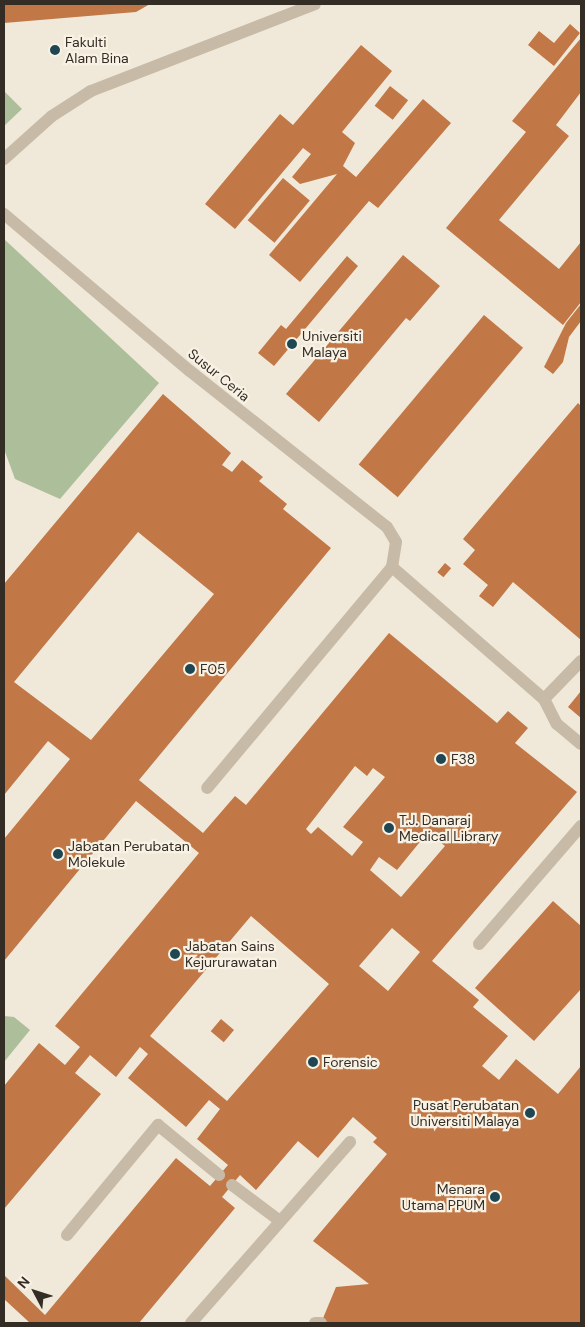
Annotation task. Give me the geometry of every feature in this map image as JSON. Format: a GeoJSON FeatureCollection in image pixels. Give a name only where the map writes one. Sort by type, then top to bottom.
{"type":"FeatureCollection","features":[{"type":"Feature","properties":{"kind":"street"},"geometry":{"type":"LineString","coordinates":[[4,158],[52,116],[91,91],[314,4]]}},
{"type":"Feature","properties":{"kind":"street","name":"Susur Ceria"},"geometry":{"type":"LineString","coordinates":[[4,214],[108,304],[387,527],[397,549],[392,567]]}},
{"type":"Feature","properties":{"kind":"street"},"geometry":{"type":"LineString","coordinates":[[207,788],[392,567],[544,700],[554,721],[581,744]]}},
{"type":"Feature","properties":{"kind":"street"},"geometry":{"type":"LineString","coordinates":[[544,700],[581,661]]}},
{"type":"Feature","properties":{"kind":"street"},"geometry":{"type":"LineString","coordinates":[[479,944],[581,826]]}},
{"type":"Feature","properties":{"kind":"street"},"geometry":{"type":"LineString","coordinates":[[67,1235],[158,1125],[219,1175]]}},
{"type":"Feature","properties":{"kind":"street"},"geometry":{"type":"LineString","coordinates":[[192,1323],[350,1142]]}},
{"type":"Feature","properties":{"kind":"street"},"geometry":{"type":"LineString","coordinates":[[232,1185],[280,1222]]}},
{"type":"Feature","properties":{"kind":"street"},"geometry":{"type":"LineString","coordinates":[[315,1323],[321,1323]]}},
{"type":"Feature","properties":{"kind":"green space"},"geometry":{"type":"Polygon","coordinates":[[[4,91],[22,109],[4,126],[4,91]]]}},
{"type":"Feature","properties":{"kind":"green space"},"geometry":{"type":"Polygon","coordinates":[[[4,239],[159,383],[60,499],[15,479],[4,449],[4,239]]]}},
{"type":"Feature","properties":{"kind":"green space"},"geometry":{"type":"Polygon","coordinates":[[[4,1016],[14,1017],[30,1030],[4,1062],[4,1016]]]}},
{"type":"Feature","properties":{"kind":"building"},"geometry":{"type":"Polygon","coordinates":[[[4,4],[150,4],[136,12],[4,23],[4,4]]]}},
{"type":"Feature","properties":{"kind":"building"},"geometry":{"type":"Polygon","coordinates":[[[570,24],[580,33],[554,66],[528,45],[539,31],[554,43],[570,24]]]}},
{"type":"Feature","properties":{"kind":"building"},"geometry":{"type":"Polygon","coordinates":[[[581,38],[581,92],[556,125],[569,136],[499,220],[559,269],[581,242],[581,302],[563,325],[446,228],[526,132],[512,121],[581,38]]]}},
{"type":"Feature","properties":{"kind":"building"},"geometry":{"type":"Polygon","coordinates":[[[361,45],[392,71],[342,132],[355,143],[343,166],[356,177],[423,99],[451,123],[378,208],[369,201],[300,282],[269,255],[337,174],[300,184],[292,177],[311,154],[303,148],[235,229],[205,204],[280,114],[293,125],[361,45]]]}},
{"type":"Feature","properties":{"kind":"building"},"geometry":{"type":"Polygon","coordinates":[[[390,86],[408,100],[393,120],[375,106],[390,86]]]}},
{"type":"Feature","properties":{"kind":"building"},"geometry":{"type":"Polygon","coordinates":[[[283,178],[310,200],[274,243],[248,220],[283,178]]]}},
{"type":"Feature","properties":{"kind":"building"},"geometry":{"type":"Polygon","coordinates":[[[403,255],[440,286],[410,321],[406,318],[319,422],[286,394],[403,255]]]}},
{"type":"Feature","properties":{"kind":"building"},"geometry":{"type":"Polygon","coordinates":[[[347,256],[358,266],[274,366],[258,353],[281,325],[286,329],[347,256]]]}},
{"type":"Feature","properties":{"kind":"building"},"geometry":{"type":"Polygon","coordinates":[[[581,304],[581,321],[569,337],[563,362],[553,374],[544,367],[566,323],[581,304]]]}},
{"type":"Feature","properties":{"kind":"building"},"geometry":{"type":"Polygon","coordinates":[[[484,315],[523,348],[398,497],[359,464],[484,315]]]}},
{"type":"Feature","properties":{"kind":"building"},"geometry":{"type":"Polygon","coordinates":[[[163,394],[231,453],[222,465],[232,472],[242,460],[263,477],[259,481],[287,504],[283,509],[331,548],[139,780],[203,833],[235,796],[246,805],[389,633],[497,723],[508,711],[528,728],[515,743],[577,792],[432,961],[479,1000],[473,1007],[508,1036],[482,1066],[499,1080],[516,1059],[558,1094],[581,1066],[581,1323],[321,1323],[336,1287],[369,1284],[313,1241],[387,1154],[373,1142],[377,1138],[353,1117],[318,1158],[298,1141],[256,1190],[240,1175],[222,1197],[235,1208],[139,1323],[30,1323],[4,1299],[4,1275],[45,1315],[176,1158],[210,1186],[228,1165],[197,1139],[220,1109],[209,1100],[186,1127],[128,1078],[148,1054],[140,1047],[116,1077],[90,1055],[75,1073],[101,1094],[4,1209],[4,1086],[39,1043],[65,1065],[80,1047],[55,1026],[199,853],[136,801],[4,961],[4,839],[70,759],[48,741],[4,795],[4,584],[163,394]],[[138,532],[14,682],[91,740],[214,594],[138,532]],[[355,766],[306,829],[311,834],[318,827],[352,856],[363,842],[343,827],[385,777],[373,768],[367,776],[355,766]],[[428,832],[397,870],[379,857],[370,870],[401,897],[445,846],[428,832]],[[251,916],[150,1036],[227,1101],[329,984],[251,916]],[[392,928],[359,966],[388,991],[420,952],[392,928]]]}},
{"type":"Feature","properties":{"kind":"building"},"geometry":{"type":"Polygon","coordinates":[[[578,403],[581,406],[581,640],[513,582],[493,607],[479,596],[488,585],[463,564],[475,550],[463,539],[578,403]]]}},
{"type":"Feature","properties":{"kind":"building"},"geometry":{"type":"Polygon","coordinates":[[[445,563],[451,568],[443,577],[437,572],[445,563]]]}},
{"type":"Feature","properties":{"kind":"building"},"geometry":{"type":"Polygon","coordinates":[[[581,691],[581,718],[568,707],[581,691]]]}},
{"type":"Feature","properties":{"kind":"building"},"geometry":{"type":"Polygon","coordinates":[[[553,901],[581,926],[581,989],[534,1041],[475,988],[553,901]]]}},
{"type":"Feature","properties":{"kind":"building"},"geometry":{"type":"Polygon","coordinates":[[[221,1019],[234,1030],[224,1042],[211,1031],[221,1019]]]}},
{"type":"Feature","properties":{"kind":"place","name":"Fakulti Alam Bina"},"geometry":{"type":"Point","coordinates":[55,50]}},
{"type":"Feature","properties":{"kind":"place","name":"Universiti Malaya"},"geometry":{"type":"Point","coordinates":[292,344]}},
{"type":"Feature","properties":{"kind":"place","name":"F05"},"geometry":{"type":"Point","coordinates":[190,669]}},
{"type":"Feature","properties":{"kind":"place","name":"F38"},"geometry":{"type":"Point","coordinates":[441,759]}},
{"type":"Feature","properties":{"kind":"place","name":"T.J. Danaraj Medical Library"},"geometry":{"type":"Point","coordinates":[389,828]}},
{"type":"Feature","properties":{"kind":"place","name":"Jabatan Perubatan Molekule"},"geometry":{"type":"Point","coordinates":[58,854]}},
{"type":"Feature","properties":{"kind":"place","name":"Jabatan Sains Kejururawatan"},"geometry":{"type":"Point","coordinates":[175,954]}},
{"type":"Feature","properties":{"kind":"place","name":"Forensic"},"geometry":{"type":"Point","coordinates":[313,1062]}},
{"type":"Feature","properties":{"kind":"place","name":"Pusat Perubatan Universiti Malaya"},"geometry":{"type":"Point","coordinates":[530,1113]}},
{"type":"Feature","properties":{"kind":"place","name":"Menara Utama PPUM"},"geometry":{"type":"Point","coordinates":[495,1197]}}]}
